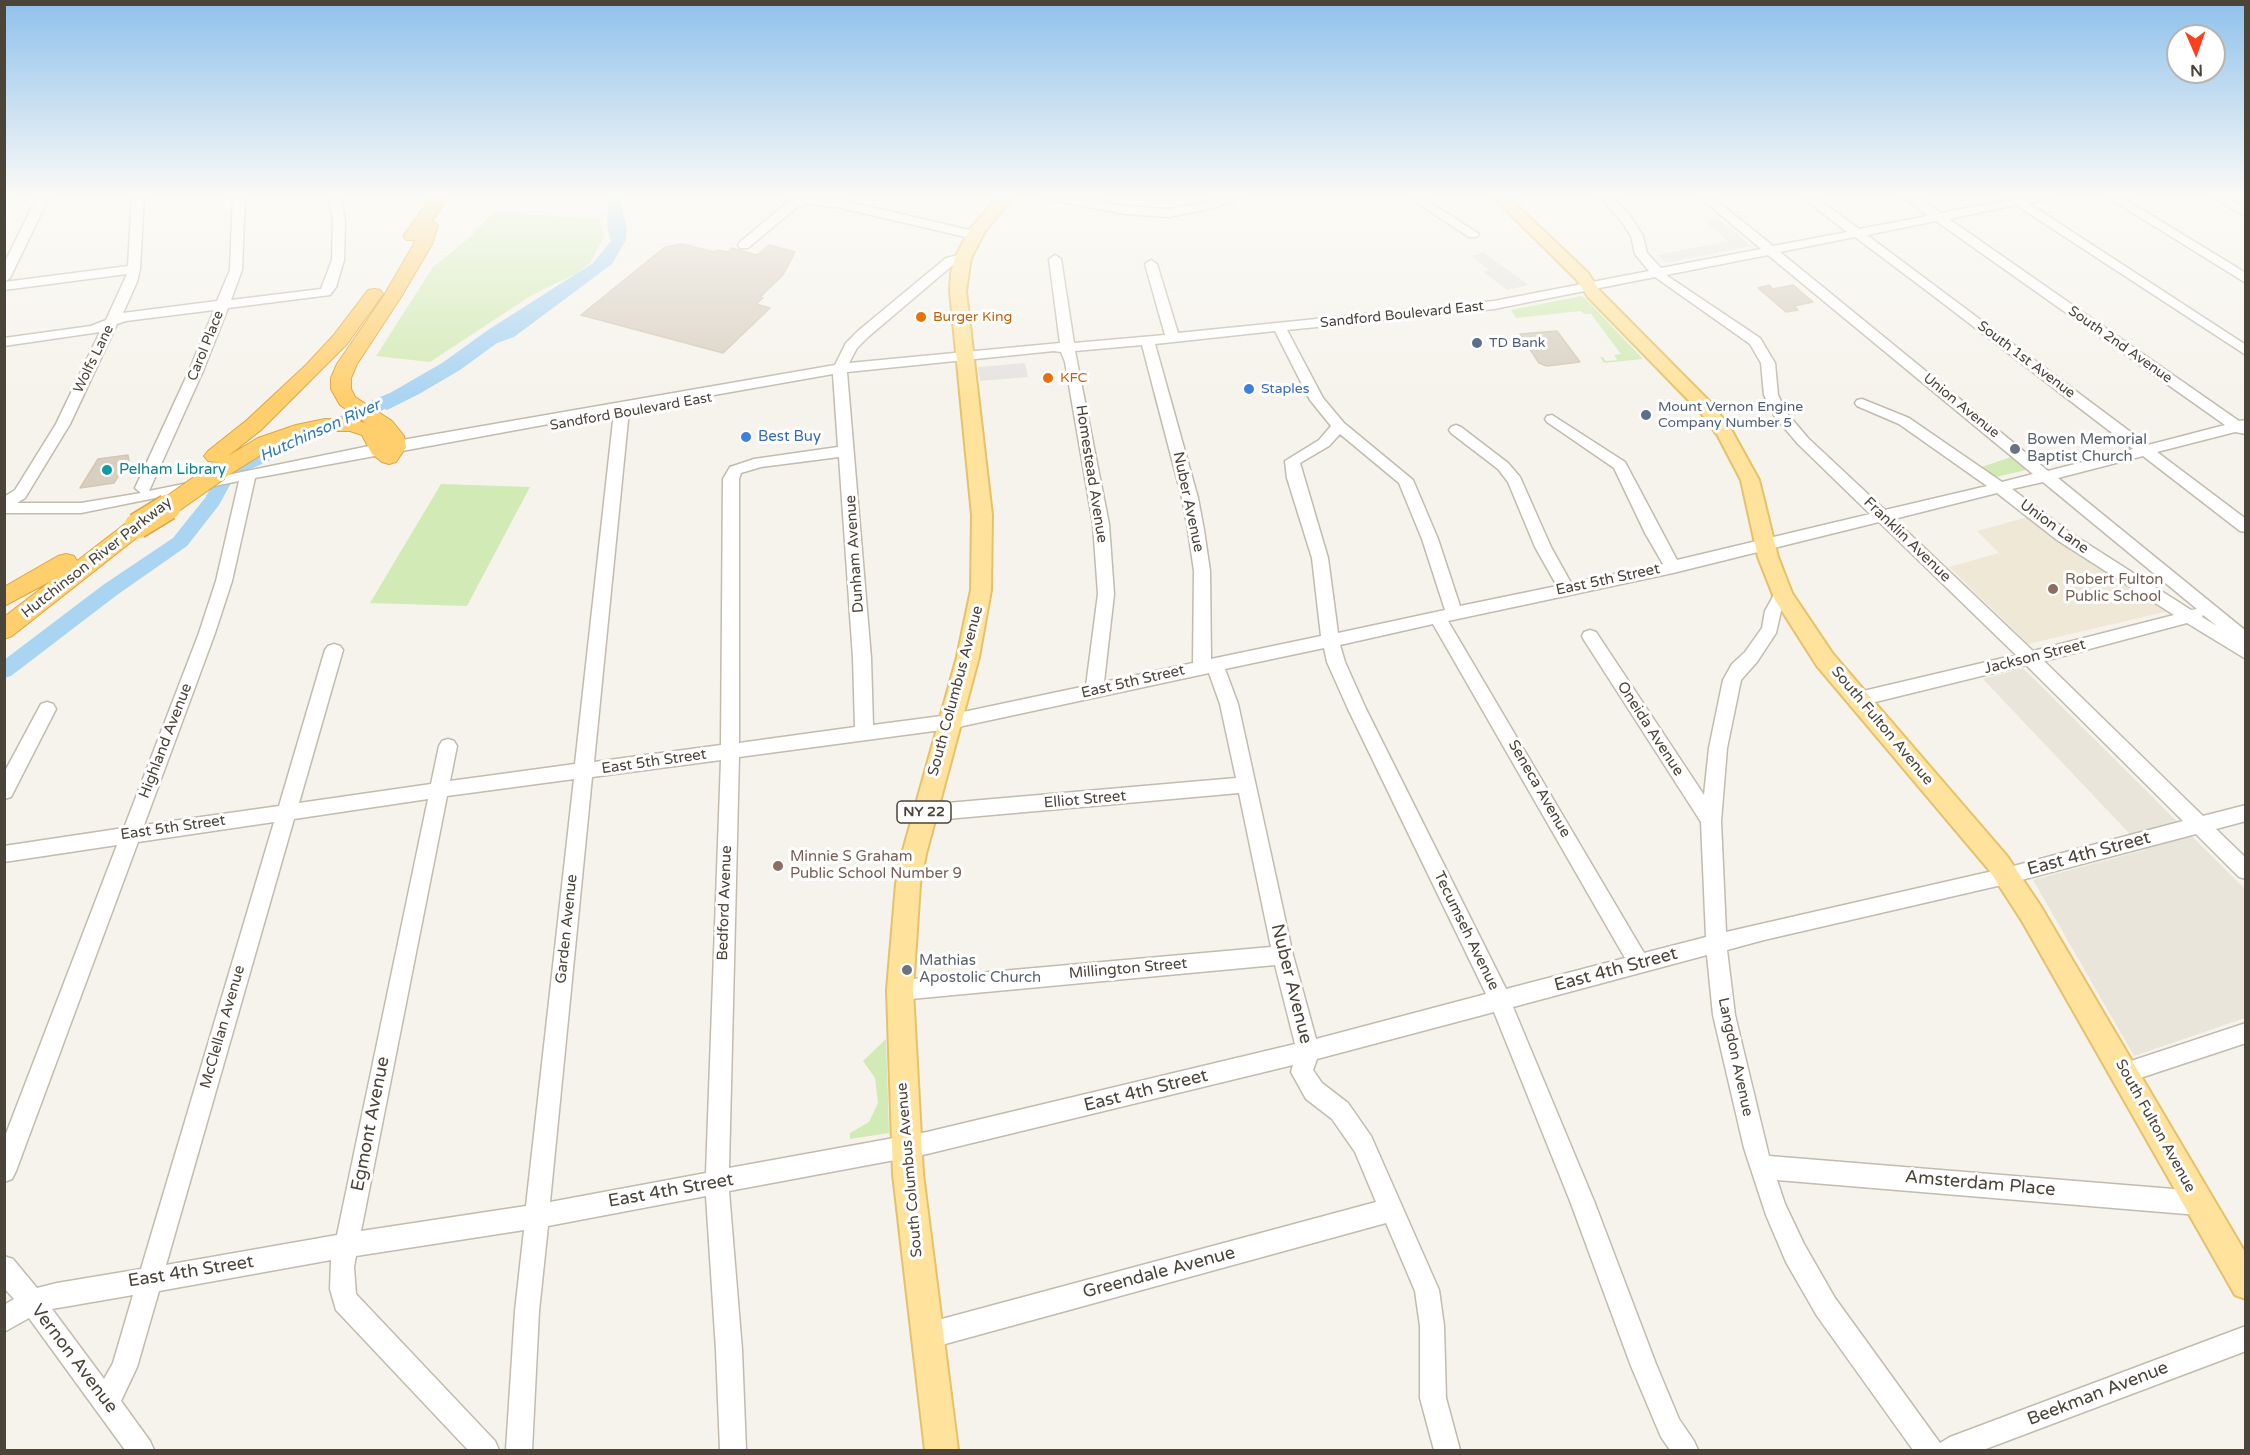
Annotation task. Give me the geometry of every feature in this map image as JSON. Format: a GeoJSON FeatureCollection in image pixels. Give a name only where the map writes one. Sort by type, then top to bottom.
{"type":"FeatureCollection","features":[{"type":"Feature","properties":{"kind":"highway"},"geometry":{"type":"LineString","coordinates":[[208,476],[333,348],[360,314],[394,263]]}},
{"type":"Feature","properties":{"kind":"highway"},"geometry":{"type":"LineString","coordinates":[[133,524],[178,501],[277,416],[340,353],[381,301],[405,263]]}},
{"type":"Feature","properties":{"kind":"highway"},"geometry":{"type":"LineString","coordinates":[[375,427],[342,392],[341,381],[344,370],[412,263]]}},
{"type":"Feature","properties":{"kind":"highway"},"geometry":{"type":"LineString","coordinates":[[208,476],[264,443],[305,428],[341,424],[375,427],[394,435],[388,451]]}},
{"type":"Feature","properties":{"kind":"highway","name":"Hutchinson River Parkway"},"geometry":{"type":"LineString","coordinates":[[4,618],[110,536],[133,524]]}},
{"type":"Feature","properties":{"kind":"highway","name":"Hutchinson River Parkway"},"geometry":{"type":"LineString","coordinates":[[4,630],[133,524]]}},
{"type":"Feature","properties":{"kind":"highway"},"geometry":{"type":"LineString","coordinates":[[4,598],[110,536]]}},
{"type":"Feature","properties":{"kind":"main road","name":"South Columbus Avenue"},"geometry":{"type":"LineString","coordinates":[[941,1450],[907,1148],[900,1034],[900,990],[908,884],[924,813],[975,626],[983,570],[982,515],[958,291],[962,263]]}},
{"type":"Feature","properties":{"kind":"main road","name":"South Fulton Avenue"},"geometry":{"type":"LineString","coordinates":[[1568,263],[1693,394],[1726,435],[1750,480],[1782,595],[1825,660],[2006,876],[2031,913],[2246,1284]]}},
{"type":"Feature","properties":{"kind":"street"},"geometry":{"type":"LineString","coordinates":[[4,278],[11,263]]}},
{"type":"Feature","properties":{"kind":"street","name":"Wolfs Lane"},"geometry":{"type":"LineString","coordinates":[[4,507],[20,494],[63,424],[131,282],[134,263]]}},
{"type":"Feature","properties":{"kind":"street","name":"Carol Place"},"geometry":{"type":"LineString","coordinates":[[142,488],[192,381],[236,270],[236,263]]}},
{"type":"Feature","properties":{"kind":"street"},"geometry":{"type":"LineString","coordinates":[[4,342],[94,330],[123,317],[321,294],[328,290],[337,263]]}},
{"type":"Feature","properties":{"kind":"street"},"geometry":{"type":"LineString","coordinates":[[841,371],[846,354],[863,334],[948,263]]}},
{"type":"Feature","properties":{"kind":"street","name":"Homestead Avenue"},"geometry":{"type":"LineString","coordinates":[[1056,263],[1069,355],[1101,524],[1106,594],[1094,691]]}},
{"type":"Feature","properties":{"kind":"street","name":"Franklin Avenue"},"geometry":{"type":"LineString","coordinates":[[1648,263],[1656,272],[1683,293],[1755,340],[1768,363],[1770,395],[1780,414],[1803,441],[2030,658],[2246,872]]}},
{"type":"Feature","properties":{"kind":"street","name":"Sandford Boulevard East"},"geometry":{"type":"LineString","coordinates":[[4,507],[23,516],[72,516],[132,508],[208,476],[244,481],[388,451],[841,371],[965,358],[1069,355],[1148,340],[1494,305],[1703,263]]}},
{"type":"Feature","properties":{"kind":"street","name":"Union Avenue"},"geometry":{"type":"LineString","coordinates":[[1786,263],[2246,641]]}},
{"type":"Feature","properties":{"kind":"street","name":"South 1st Avenue"},"geometry":{"type":"LineString","coordinates":[[1897,263],[2246,527]]}},
{"type":"Feature","properties":{"kind":"street","name":"South 2nd Avenue"},"geometry":{"type":"LineString","coordinates":[[2004,263],[2242,428]]}},
{"type":"Feature","properties":{"kind":"street"},"geometry":{"type":"LineString","coordinates":[[2112,263],[2246,351]]}},
{"type":"Feature","properties":{"kind":"street"},"geometry":{"type":"LineString","coordinates":[[2220,263],[2246,279]]}},
{"type":"Feature","properties":{"kind":"street"},"geometry":{"type":"LineString","coordinates":[[1151,264],[1173,338]]}},
{"type":"Feature","properties":{"kind":"street"},"geometry":{"type":"LineString","coordinates":[[4,286],[134,269]]}},
{"type":"Feature","properties":{"kind":"street","name":"Seneca Avenue"},"geometry":{"type":"LineString","coordinates":[[1279,327],[1317,400],[1339,426],[1405,480],[1430,539],[1446,614],[1639,964]]}},
{"type":"Feature","properties":{"kind":"street","name":"Nuber Avenue"},"geometry":{"type":"LineString","coordinates":[[1148,340],[1190,498],[1196,530],[1202,571],[1208,665],[1229,704],[1283,955],[1308,1051],[1302,1072],[1314,1091],[1340,1111],[1362,1144],[1427,1290],[1432,1326],[1433,1398],[1447,1450]]}},
{"type":"Feature","properties":{"kind":"street","name":"Dunham Avenue"},"geometry":{"type":"LineString","coordinates":[[841,371],[862,658],[864,733]]}},
{"type":"Feature","properties":{"kind":"street","name":"Union Lane"},"geometry":{"type":"LineString","coordinates":[[1863,403],[1904,421],[1999,487],[2063,536],[2246,653]]}},
{"type":"Feature","properties":{"kind":"street","name":"Garden Avenue"},"geometry":{"type":"LineString","coordinates":[[519,1450],[527,1311],[536,1216],[622,411]]}},
{"type":"Feature","properties":{"kind":"street"},"geometry":{"type":"LineString","coordinates":[[1552,419],[1620,465],[1653,533],[1673,567]]}},
{"type":"Feature","properties":{"kind":"street","name":"Tecumseh Avenue"},"geometry":{"type":"LineString","coordinates":[[1339,426],[1323,443],[1293,461],[1295,478],[1320,558],[1330,639],[1336,662],[1356,709],[1500,1000],[1582,1201],[1648,1376],[1670,1428],[1684,1450]]}},
{"type":"Feature","properties":{"kind":"street","name":"East 5th Street"},"geometry":{"type":"LineString","coordinates":[[4,854],[439,790],[949,722],[1566,588],[1673,567],[2047,476],[2144,450],[2242,428]]}},
{"type":"Feature","properties":{"kind":"street"},"geometry":{"type":"LineString","coordinates":[[1455,430],[1503,466],[1519,487],[1543,548],[1566,588]]}},
{"type":"Feature","properties":{"kind":"street","name":"Bedford Avenue"},"geometry":{"type":"LineString","coordinates":[[733,1450],[729,1350],[717,1183],[730,751],[732,474],[735,470],[759,462],[847,451]]}},
{"type":"Feature","properties":{"kind":"street","name":"Highland Avenue"},"geometry":{"type":"LineString","coordinates":[[4,1171],[210,622],[224,581],[244,481]]}},
{"type":"Feature","properties":{"kind":"street","name":"Langdon Avenue"},"geometry":{"type":"LineString","coordinates":[[1782,595],[1773,610],[1770,629],[1751,657],[1738,669],[1731,686],[1718,748],[1711,821],[1716,944],[1724,1015],[1761,1167],[1774,1207],[1800,1262],[1826,1307],[1929,1450]]}},
{"type":"Feature","properties":{"kind":"street","name":"Jackson Street"},"geometry":{"type":"LineString","coordinates":[[1859,699],[2211,611]]}},
{"type":"Feature","properties":{"kind":"street","name":"Oneida Avenue"},"geometry":{"type":"LineString","coordinates":[[1590,636],[1711,821]]}},
{"type":"Feature","properties":{"kind":"street","name":"McClellan Avenue"},"geometry":{"type":"LineString","coordinates":[[106,1402],[124,1367],[333,650]]}},
{"type":"Feature","properties":{"kind":"street"},"geometry":{"type":"LineString","coordinates":[[4,792],[47,709]]}},
{"type":"Feature","properties":{"kind":"street","name":"Egmont Avenue"},"geometry":{"type":"LineString","coordinates":[[448,746],[342,1267],[342,1289],[345,1301],[486,1450]]}},
{"type":"Feature","properties":{"kind":"street","name":"Elliot Street"},"geometry":{"type":"LineString","coordinates":[[924,813],[1245,785]]}},
{"type":"Feature","properties":{"kind":"street","name":"East 4th Street"},"geometry":{"type":"LineString","coordinates":[[4,1320],[32,1302],[57,1295],[347,1245],[536,1216],[907,1148],[1308,1051],[1716,944],[2006,876],[2246,813]]}},
{"type":"Feature","properties":{"kind":"street","name":"Millington Street"},"geometry":{"type":"LineString","coordinates":[[900,990],[1283,955]]}},
{"type":"Feature","properties":{"kind":"street"},"geometry":{"type":"LineString","coordinates":[[2125,1073],[2246,1033]]}},
{"type":"Feature","properties":{"kind":"street","name":"Amsterdam Place"},"geometry":{"type":"LineString","coordinates":[[1761,1167],[2198,1203]]}},
{"type":"Feature","properties":{"kind":"street","name":"Greendale Avenue"},"geometry":{"type":"LineString","coordinates":[[927,1336],[1390,1210]]}},
{"type":"Feature","properties":{"kind":"street","name":"Vernon Avenue"},"geometry":{"type":"LineString","coordinates":[[4,1268],[32,1302],[141,1450]]}},
{"type":"Feature","properties":{"kind":"street","name":"Beekman Avenue"},"geometry":{"type":"LineString","coordinates":[[1950,1450],[2246,1338]]}},
{"type":"Feature","properties":{"kind":"shaded area"},"geometry":{"type":"Polygon","coordinates":[[[1480,263],[1498,263],[1529,285],[1507,290],[1483,272],[1489,270],[1480,263]]]}},
{"type":"Feature","properties":{"kind":"shaded area"},"geometry":{"type":"Polygon","coordinates":[[[1025,363],[1028,377],[980,381],[978,367],[1025,363]]]}},
{"type":"Feature","properties":{"kind":"shaded area","name":"Robert Fulton Public School"},"geometry":{"type":"Polygon","coordinates":[[[2028,517],[2169,611],[2028,644],[1949,567],[1999,553],[1977,531],[2028,517]]]}},
{"type":"Feature","properties":{"kind":"shaded area"},"geometry":{"type":"Polygon","coordinates":[[[2023,668],[2245,889],[2245,1018],[2134,1056],[2033,880],[2145,850],[1983,679],[2023,668]]]}},
{"type":"Feature","properties":{"kind":"green space"},"geometry":{"type":"Polygon","coordinates":[[[438,263],[590,263],[577,273],[532,295],[430,362],[376,356],[433,267],[438,263]]]}},
{"type":"Feature","properties":{"kind":"green space"},"geometry":{"type":"Polygon","coordinates":[[[1581,296],[1643,359],[1604,363],[1600,357],[1606,361],[1617,360],[1614,355],[1621,354],[1591,314],[1584,314],[1581,311],[1516,318],[1511,310],[1581,296]]]}},
{"type":"Feature","properties":{"kind":"green space"},"geometry":{"type":"Polygon","coordinates":[[[2011,457],[2026,470],[1992,478],[1979,468],[2011,457]]]}},
{"type":"Feature","properties":{"kind":"green space"},"geometry":{"type":"Polygon","coordinates":[[[441,484],[530,487],[467,606],[370,603],[441,484]]]}},
{"type":"Feature","properties":{"kind":"green space"},"geometry":{"type":"Polygon","coordinates":[[[886,1039],[889,1133],[850,1139],[850,1133],[869,1122],[878,1103],[875,1078],[863,1061],[886,1039]]]}},
{"type":"Feature","properties":{"kind":"water"},"geometry":{"type":"Polygon","coordinates":[[[593,263],[613,263],[514,337],[497,343],[460,370],[387,410],[370,401],[390,393],[442,363],[488,330],[593,263]]]}},
{"type":"Feature","properties":{"kind":"building"},"geometry":{"type":"Polygon","coordinates":[[[645,263],[789,263],[783,275],[760,297],[763,298],[756,304],[770,308],[723,353],[581,315],[645,263]]]}},
{"type":"Feature","properties":{"kind":"building"},"geometry":{"type":"Polygon","coordinates":[[[1769,285],[1773,289],[1793,285],[1813,302],[1794,306],[1798,310],[1786,312],[1758,288],[1769,285]]]}},
{"type":"Feature","properties":{"kind":"building"},"geometry":{"type":"Polygon","coordinates":[[[1557,331],[1580,362],[1547,366],[1539,363],[1520,334],[1557,331]]]}},
{"type":"Feature","properties":{"kind":"building","name":"Pelham Library"},"geometry":{"type":"Polygon","coordinates":[[[128,455],[127,467],[123,468],[114,483],[80,488],[98,459],[128,455]]]}},
{"type":"Feature","properties":{"kind":"waterway","name":"Hutchinson River"},"geometry":{"type":"LineString","coordinates":[[4,671],[110,590],[180,542],[213,501],[228,472],[403,394]]}},
{"type":"Feature","properties":{"kind":"place","name":"Burger King"},"geometry":{"type":"Point","coordinates":[921,317]}},
{"type":"Feature","properties":{"kind":"place","name":"TD Bank"},"geometry":{"type":"Point","coordinates":[1477,343]}},
{"type":"Feature","properties":{"kind":"place","name":"KFC"},"geometry":{"type":"Point","coordinates":[1048,378]}},
{"type":"Feature","properties":{"kind":"place","name":"Staples"},"geometry":{"type":"Point","coordinates":[1249,389]}},
{"type":"Feature","properties":{"kind":"place","name":"Mount Vernon Engine Company Number 5"},"geometry":{"type":"Point","coordinates":[1646,415]}},
{"type":"Feature","properties":{"kind":"place","name":"Best Buy"},"geometry":{"type":"Point","coordinates":[746,437]}},
{"type":"Feature","properties":{"kind":"place","name":"Bowen Memorial Baptist Church"},"geometry":{"type":"Point","coordinates":[2015,449]}},
{"type":"Feature","properties":{"kind":"place","name":"Pelham Library"},"geometry":{"type":"Point","coordinates":[107,470]}},
{"type":"Feature","properties":{"kind":"place","name":"Robert Fulton Public School"},"geometry":{"type":"Point","coordinates":[2053,589]}},
{"type":"Feature","properties":{"kind":"place","name":"Minnie S Graham Public School Number 9"},"geometry":{"type":"Point","coordinates":[778,866]}},
{"type":"Feature","properties":{"kind":"place","name":"Mathias Apostolic Church"},"geometry":{"type":"Point","coordinates":[907,970]}}]}
